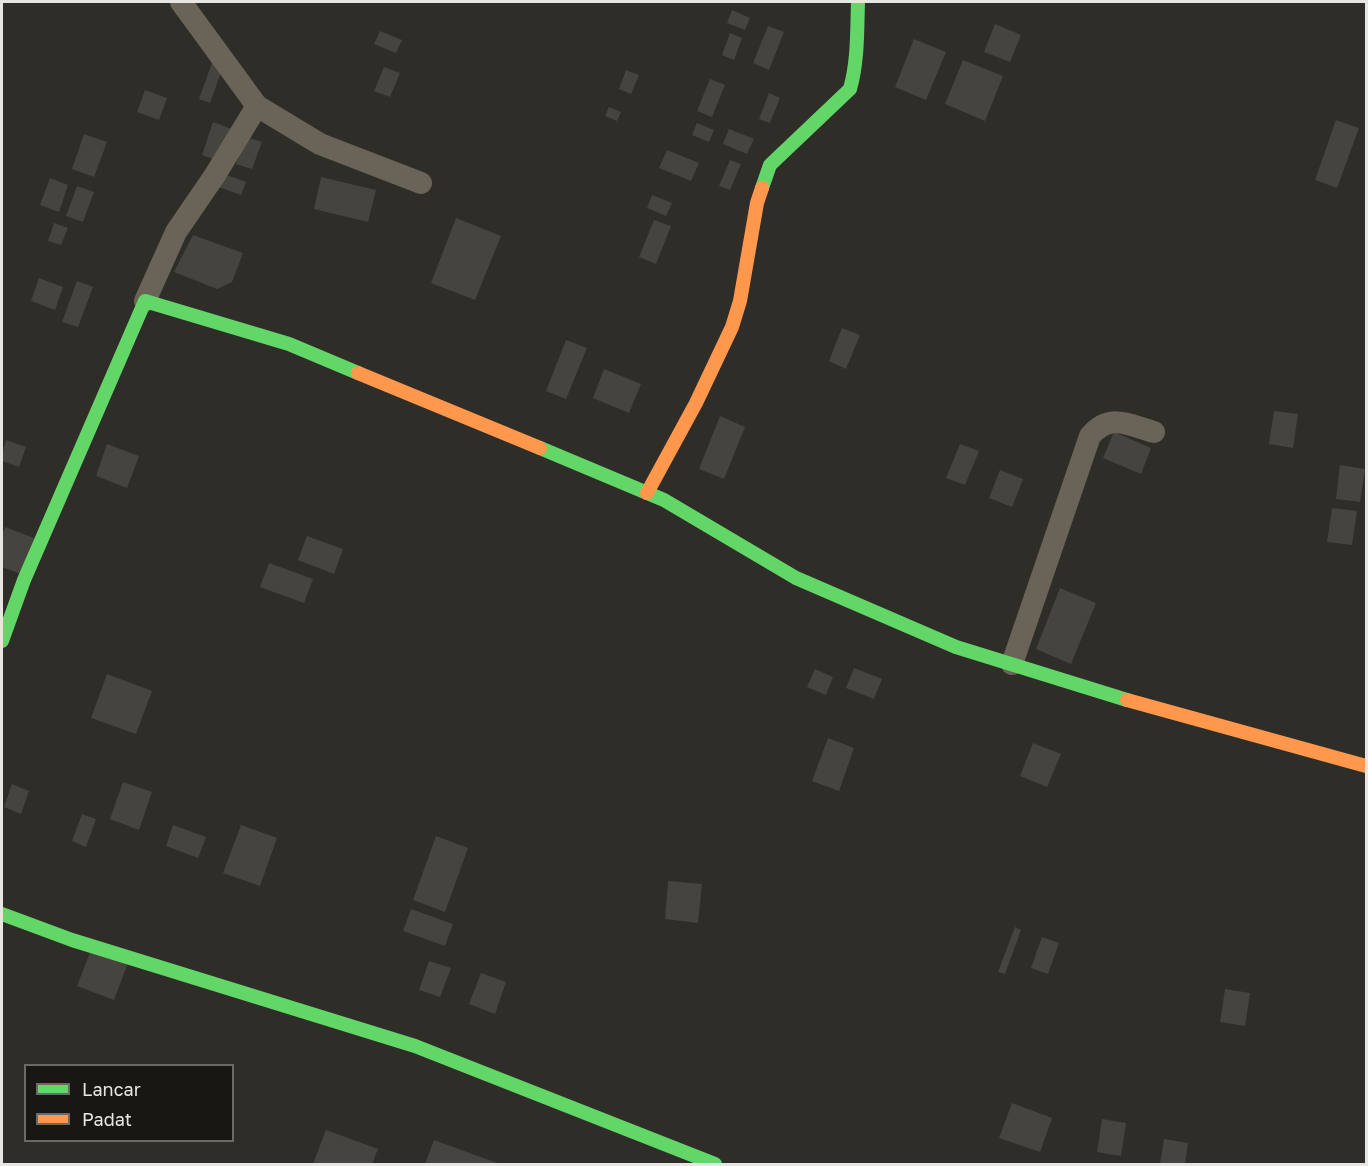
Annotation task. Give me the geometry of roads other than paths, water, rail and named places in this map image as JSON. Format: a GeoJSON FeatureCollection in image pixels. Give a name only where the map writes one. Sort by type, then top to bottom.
{"type":"FeatureCollection","features":[{"type":"Feature","properties":{"kind":"street"},"geometry":{"type":"LineString","coordinates":[[181,2],[257,106],[320,144],[421,183]]}},
{"type":"Feature","properties":{"kind":"street"},"geometry":{"type":"LineString","coordinates":[[646,493],[696,403],[732,327],[740,302],[758,203],[770,165],[850,89],[854,75],[857,43],[858,2]]}},
{"type":"Feature","properties":{"kind":"street"},"geometry":{"type":"LineString","coordinates":[[2,641],[29,569],[176,232],[257,106]]}},
{"type":"Feature","properties":{"kind":"street"},"geometry":{"type":"LineString","coordinates":[[145,301],[289,344],[664,500],[795,578],[956,647],[1168,712],[1366,766]]}},
{"type":"Feature","properties":{"kind":"street"},"geometry":{"type":"LineString","coordinates":[[1012,664],[1090,436],[1101,424],[1112,421],[1154,432]]}},
{"type":"Feature","properties":{"kind":"street"},"geometry":{"type":"LineString","coordinates":[[2,914],[72,940],[416,1046],[715,1164]]}}]}
